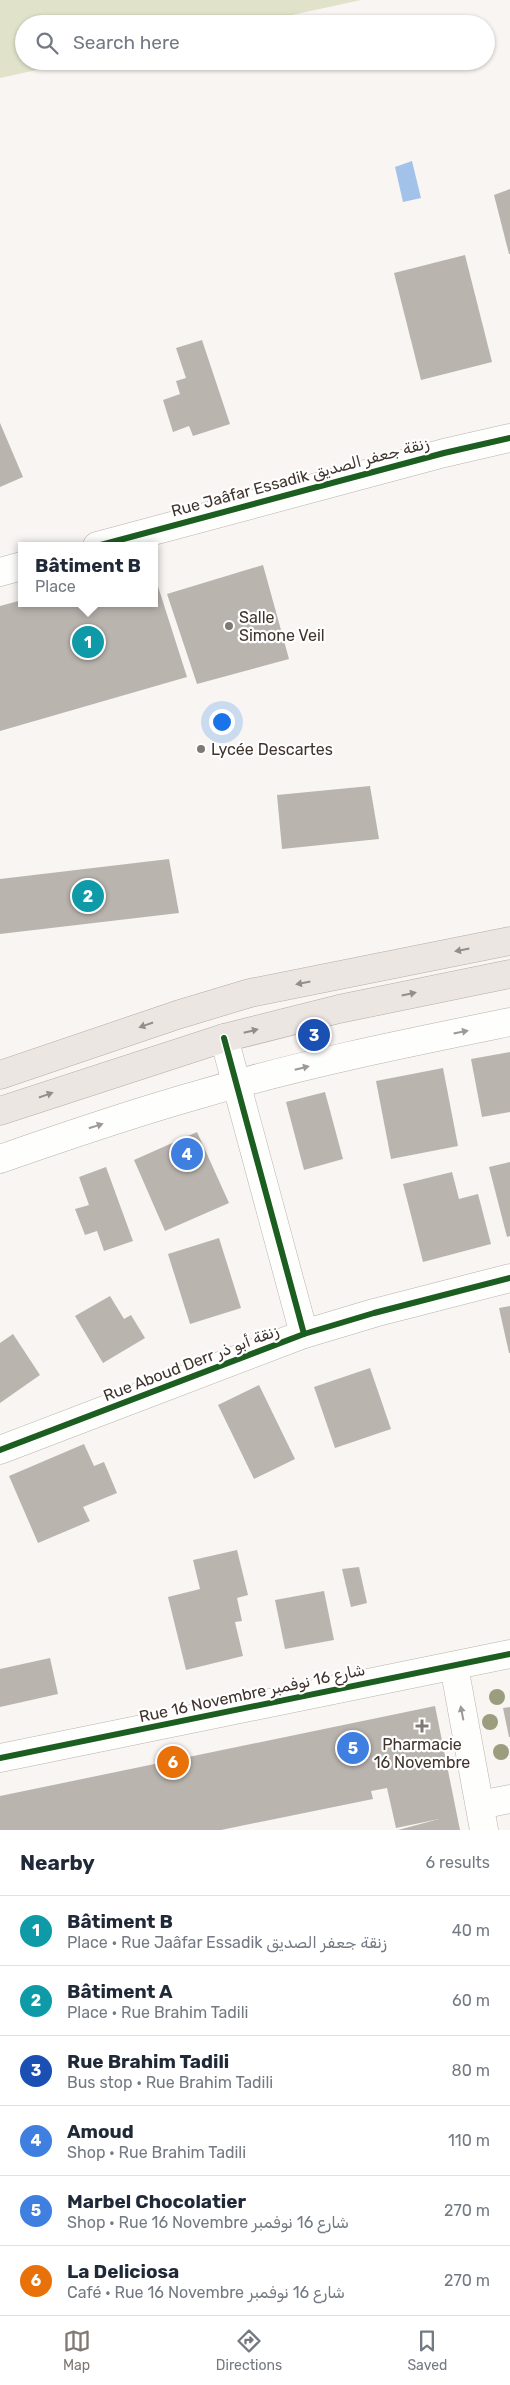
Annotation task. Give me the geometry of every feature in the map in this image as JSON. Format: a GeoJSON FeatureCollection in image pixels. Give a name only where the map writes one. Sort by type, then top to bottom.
{"type":"FeatureCollection","features":[{"type":"Feature","properties":{"kind":"main road"},"geometry":{"type":"LineString","coordinates":[[0,1075],[177,1015],[250,993],[510,941]]}},
{"type":"Feature","properties":{"kind":"main road"},"geometry":{"type":"LineString","coordinates":[[0,1111],[224,1038],[339,1009],[510,974]]}},
{"type":"Feature","properties":{"kind":"street","name":"Rue Jaâfar Essadik زنقة جعفر الصديق"},"geometry":{"type":"LineString","coordinates":[[113,542],[434,455],[510,438]]}},
{"type":"Feature","properties":{"kind":"street"},"geometry":{"type":"LineString","coordinates":[[0,572],[18,567]]}},
{"type":"Feature","properties":{"kind":"street"},"geometry":{"type":"LineString","coordinates":[[0,1159],[122,1117],[237,1084],[397,1046],[510,1022]]}},
{"type":"Feature","properties":{"kind":"street"},"geometry":{"type":"LineString","coordinates":[[224,1038],[304,1334]]}},
{"type":"Feature","properties":{"kind":"street","name":"Rue Aboud Derr زنقة أبو ذر"},"geometry":{"type":"LineString","coordinates":[[0,1450],[304,1334],[374,1313],[510,1278]]}},
{"type":"Feature","properties":{"kind":"street","name":"Rue 16 Novembre شارع 16 نوفمبر"},"geometry":{"type":"LineString","coordinates":[[0,1758],[510,1654]]}},
{"type":"Feature","properties":{"kind":"street"},"geometry":{"type":"LineString","coordinates":[[454,1666],[482,1818],[510,1799]]}},
{"type":"Feature","properties":{"kind":"green space"},"geometry":{"type":"Polygon","coordinates":[[[0,0],[361,0],[292,15],[15,15],[15,70],[37,70],[0,78],[0,0]]]}},
{"type":"Feature","properties":{"kind":"water"},"geometry":{"type":"Polygon","coordinates":[[[412,161],[421,198],[403,202],[395,167],[412,161]]]}},
{"type":"Feature","properties":{"kind":"building"},"geometry":{"type":"Polygon","coordinates":[[[510,189],[510,254],[509,254],[494,195],[510,189]]]}},
{"type":"Feature","properties":{"kind":"building"},"geometry":{"type":"Polygon","coordinates":[[[465,255],[492,362],[421,380],[394,273],[465,255]]]}},
{"type":"Feature","properties":{"kind":"building"},"geometry":{"type":"Polygon","coordinates":[[[202,340],[230,424],[193,436],[189,426],[173,432],[163,400],[180,394],[176,381],[186,378],[176,348],[202,340]]]}},
{"type":"Feature","properties":{"kind":"building"},"geometry":{"type":"Polygon","coordinates":[[[0,423],[23,477],[0,487],[0,423]]]}},
{"type":"Feature","properties":{"kind":"building","name":"Salle Simone Veil"},"geometry":{"type":"Polygon","coordinates":[[[263,565],[289,659],[197,684],[167,594],[263,565]]]}},
{"type":"Feature","properties":{"kind":"building"},"geometry":{"type":"Polygon","coordinates":[[[158,586],[187,677],[0,731],[0,606],[18,601],[18,607],[158,607],[158,586]]]}},
{"type":"Feature","properties":{"kind":"building"},"geometry":{"type":"Polygon","coordinates":[[[370,786],[379,839],[282,849],[277,795],[370,786]]]}},
{"type":"Feature","properties":{"kind":"building"},"geometry":{"type":"Polygon","coordinates":[[[169,859],[179,913],[0,934],[0,879],[169,859]]]}},
{"type":"Feature","properties":{"kind":"building"},"geometry":{"type":"Polygon","coordinates":[[[510,1052],[510,1112],[482,1117],[471,1059],[510,1052]]]}},
{"type":"Feature","properties":{"kind":"building"},"geometry":{"type":"Polygon","coordinates":[[[443,1068],[458,1146],[391,1159],[376,1081],[443,1068]]]}},
{"type":"Feature","properties":{"kind":"building"},"geometry":{"type":"Polygon","coordinates":[[[325,1092],[343,1159],[304,1170],[286,1102],[325,1092]]]}},
{"type":"Feature","properties":{"kind":"building"},"geometry":{"type":"Polygon","coordinates":[[[197,1132],[229,1203],[165,1231],[134,1160],[197,1132]]]}},
{"type":"Feature","properties":{"kind":"building"},"geometry":{"type":"Polygon","coordinates":[[[510,1162],[510,1236],[507,1237],[489,1167],[510,1162]]]}},
{"type":"Feature","properties":{"kind":"building"},"geometry":{"type":"Polygon","coordinates":[[[106,1167],[133,1241],[104,1251],[97,1231],[85,1235],[75,1209],[89,1205],[79,1177],[106,1167]]]}},
{"type":"Feature","properties":{"kind":"building"},"geometry":{"type":"Polygon","coordinates":[[[452,1172],[459,1199],[478,1194],[491,1244],[423,1262],[403,1184],[452,1172]]]}},
{"type":"Feature","properties":{"kind":"building"},"geometry":{"type":"Polygon","coordinates":[[[219,1238],[241,1308],[190,1324],[168,1254],[219,1238]]]}},
{"type":"Feature","properties":{"kind":"building"},"geometry":{"type":"Polygon","coordinates":[[[110,1296],[124,1319],[131,1315],[145,1338],[103,1363],[75,1316],[110,1296]]]}},
{"type":"Feature","properties":{"kind":"building"},"geometry":{"type":"Polygon","coordinates":[[[510,1306],[510,1353],[509,1353],[499,1308],[510,1306]]]}},
{"type":"Feature","properties":{"kind":"building"},"geometry":{"type":"Polygon","coordinates":[[[13,1334],[40,1375],[0,1403],[0,1343],[13,1334]]]}},
{"type":"Feature","properties":{"kind":"building"},"geometry":{"type":"Polygon","coordinates":[[[370,1368],[391,1429],[335,1448],[314,1387],[370,1368]]]}},
{"type":"Feature","properties":{"kind":"building"},"geometry":{"type":"Polygon","coordinates":[[[259,1385],[295,1459],[254,1479],[218,1405],[259,1385]]]}},
{"type":"Feature","properties":{"kind":"building"},"geometry":{"type":"Polygon","coordinates":[[[84,1444],[94,1466],[104,1462],[117,1493],[83,1507],[90,1521],[38,1543],[9,1476],[84,1444]]]}},
{"type":"Feature","properties":{"kind":"building"},"geometry":{"type":"Polygon","coordinates":[[[237,1550],[248,1595],[237,1598],[242,1621],[235,1622],[243,1656],[186,1670],[168,1597],[200,1589],[193,1560],[237,1550]]]}},
{"type":"Feature","properties":{"kind":"building"},"geometry":{"type":"Polygon","coordinates":[[[359,1567],[367,1603],[351,1607],[342,1569],[359,1567]]]}},
{"type":"Feature","properties":{"kind":"building"},"geometry":{"type":"Polygon","coordinates":[[[324,1591],[334,1640],[285,1649],[275,1600],[324,1591]]]}},
{"type":"Feature","properties":{"kind":"building"},"geometry":{"type":"Polygon","coordinates":[[[50,1658],[58,1694],[0,1707],[0,1669],[50,1658]]]}},
{"type":"Feature","properties":{"kind":"building"},"geometry":{"type":"Polygon","coordinates":[[[435,1706],[460,1830],[398,1830],[439,1819],[396,1828],[387,1788],[371,1791],[373,1799],[221,1830],[0,1830],[0,1796],[435,1706]]]}},
{"type":"Feature","properties":{"kind":"building"},"geometry":{"type":"Polygon","coordinates":[[[510,1707],[510,1737],[509,1737],[503,1708],[510,1707]]]}},
{"type":"Feature","properties":{"kind":"cycle path"},"geometry":{"type":"LineString","coordinates":[[112,542],[444,453],[510,438]]}},
{"type":"Feature","properties":{"kind":"cycle path"},"geometry":{"type":"LineString","coordinates":[[224,1038],[304,1334]]}},
{"type":"Feature","properties":{"kind":"cycle path"},"geometry":{"type":"LineString","coordinates":[[0,1450],[304,1334],[374,1313],[510,1278]]}},
{"type":"Feature","properties":{"kind":"cycle path"},"geometry":{"type":"LineString","coordinates":[[0,1758],[510,1654]]}},
{"type":"Feature","properties":{"kind":"place","name":"Salle Simone Veil"},"geometry":{"type":"Point","coordinates":[229,626]}},
{"type":"Feature","properties":{"kind":"place","name":"Bâtiment B"},"geometry":{"type":"Point","coordinates":[88,642]}},
{"type":"Feature","properties":{"kind":"place","name":"Lycée Descartes"},"geometry":{"type":"Point","coordinates":[201,749]}},
{"type":"Feature","properties":{"kind":"place","name":"Bâtiment A"},"geometry":{"type":"Point","coordinates":[88,896]}},
{"type":"Feature","properties":{"kind":"place","name":"Rue Brahim Tadili"},"geometry":{"type":"Point","coordinates":[314,1035]}},
{"type":"Feature","properties":{"kind":"place","name":"Amoud"},"geometry":{"type":"Point","coordinates":[187,1154]}},
{"type":"Feature","properties":{"kind":"place","name":"Pharmacie 16 Novembre"},"geometry":{"type":"Point","coordinates":[422,1726]}},
{"type":"Feature","properties":{"kind":"place","name":"Marbel Chocolatier"},"geometry":{"type":"Point","coordinates":[353,1748]}},
{"type":"Feature","properties":{"kind":"place","name":"La Deliciosa"},"geometry":{"type":"Point","coordinates":[173,1762]}}]}
